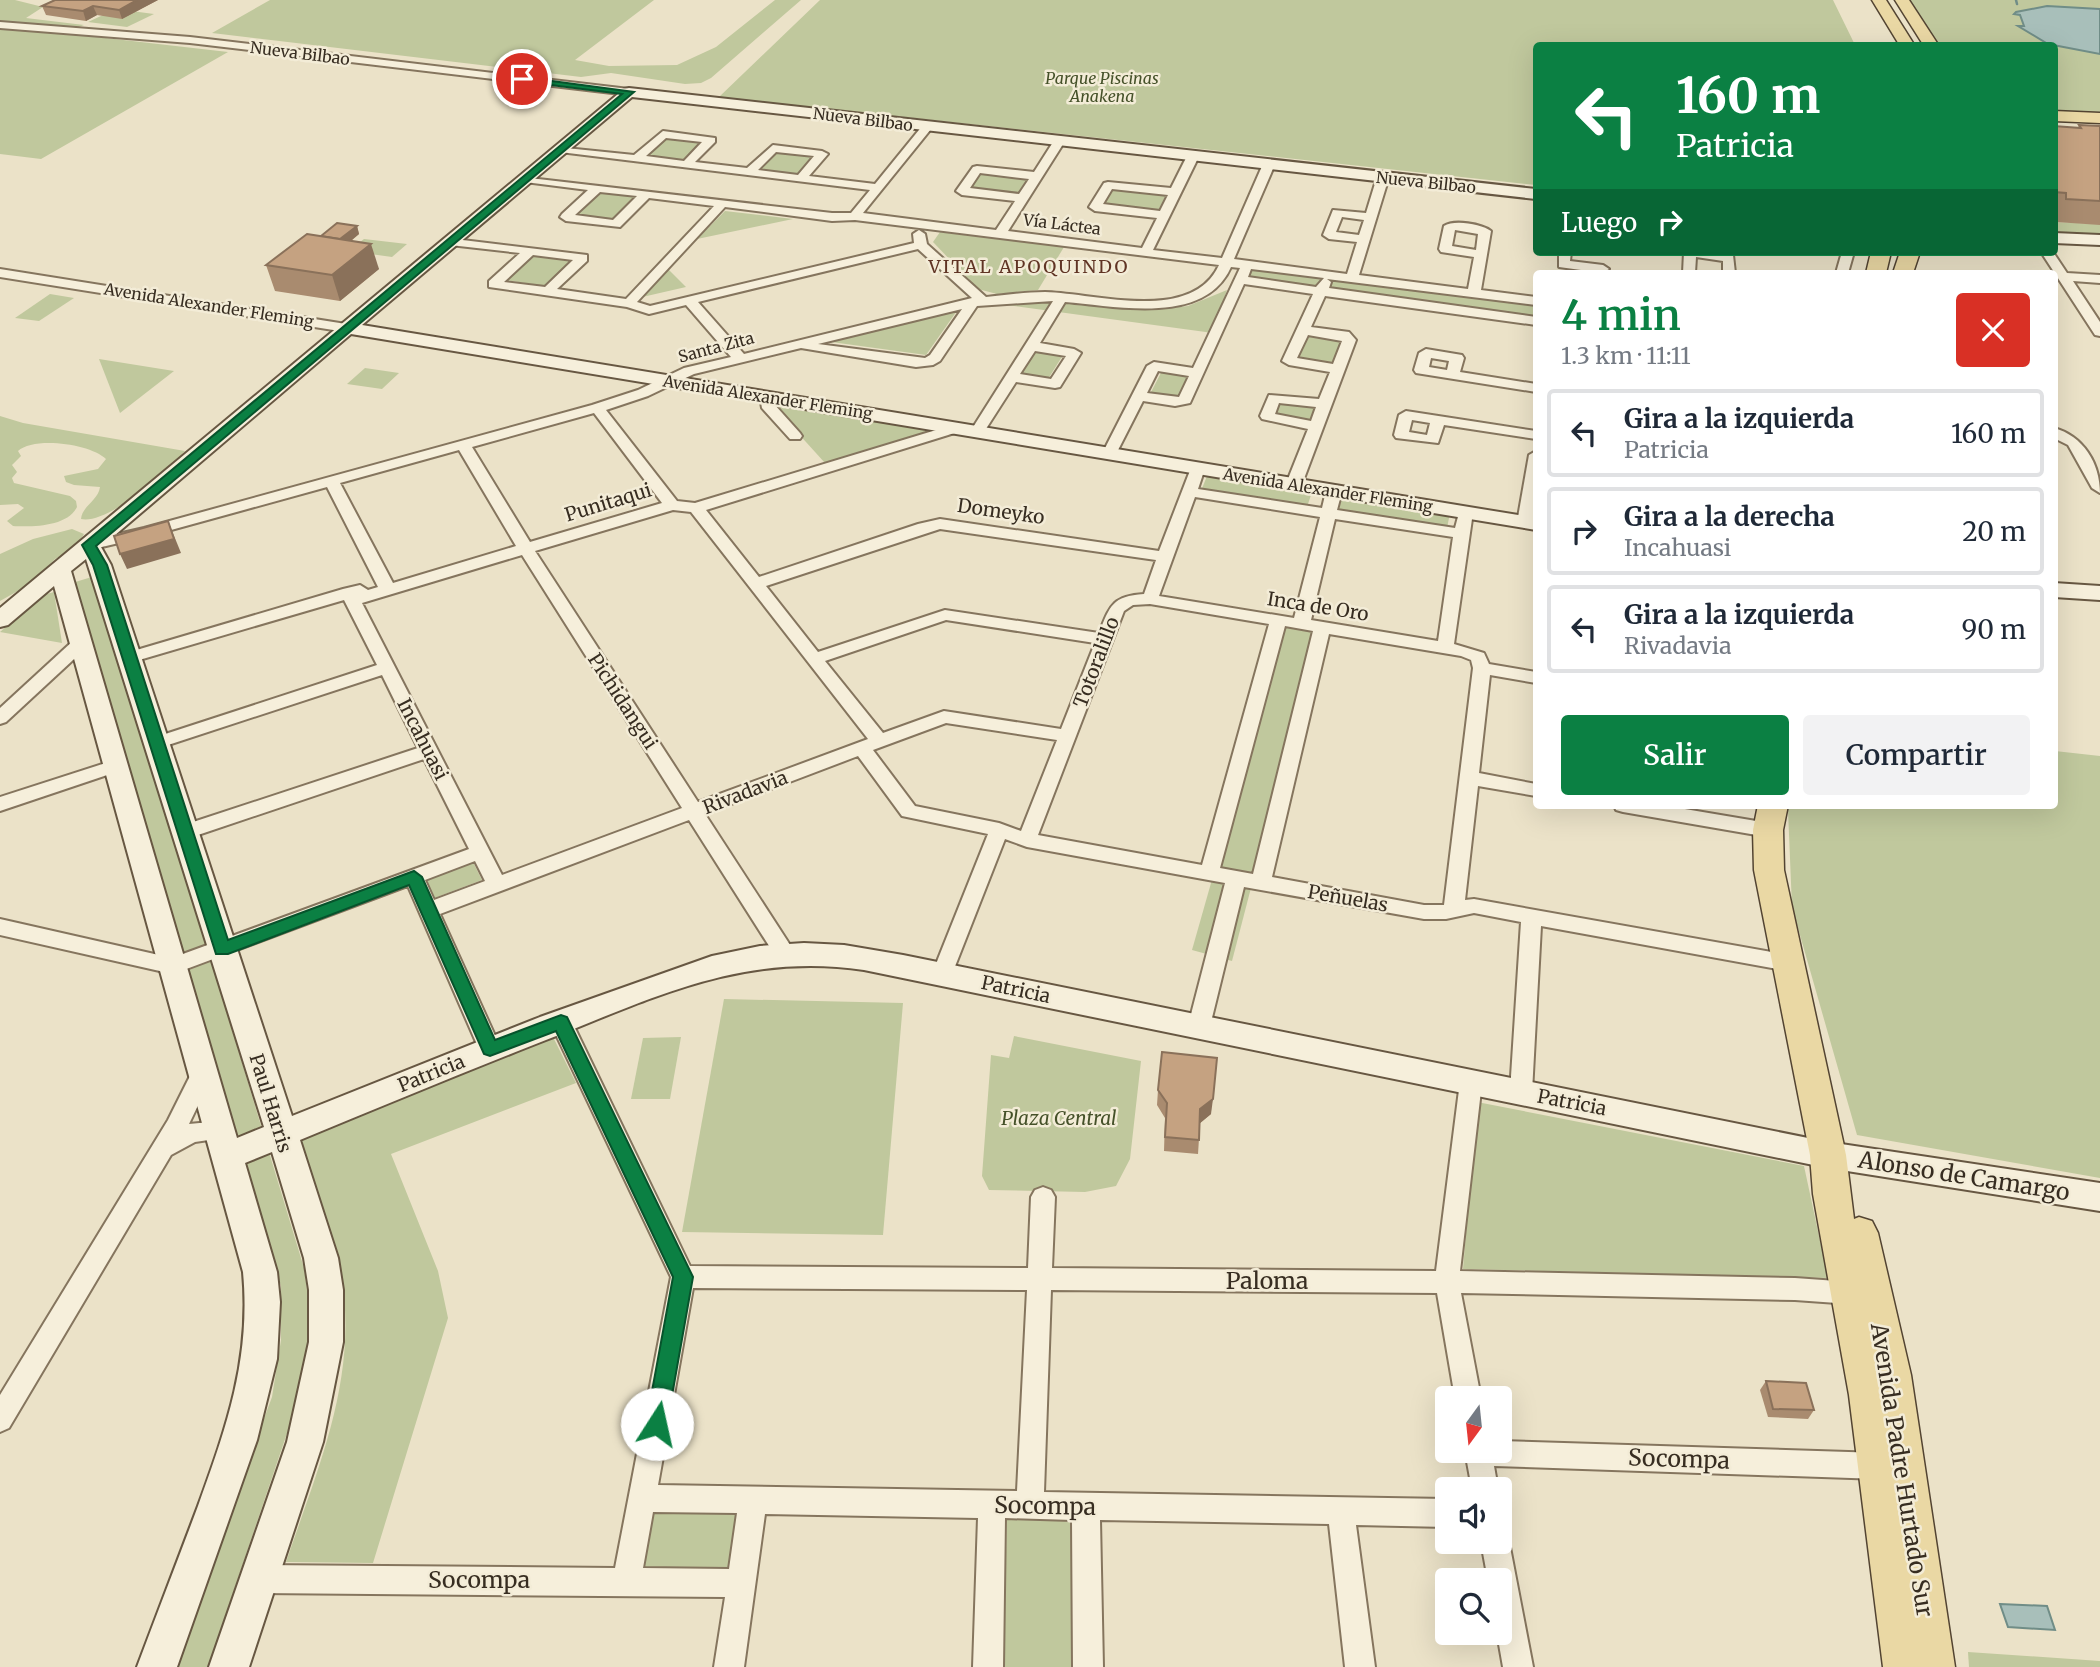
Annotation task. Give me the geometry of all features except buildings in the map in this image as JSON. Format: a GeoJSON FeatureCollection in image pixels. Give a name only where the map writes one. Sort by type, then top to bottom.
{"type":"FeatureCollection","features":[{"type":"Feature","properties":{"kind":"main road"},"geometry":{"type":"LineString","coordinates":[[1879,0],[1905,42]]}},
{"type":"Feature","properties":{"kind":"main road"},"geometry":{"type":"LineString","coordinates":[[1902,0],[1929,42]]}},
{"type":"Feature","properties":{"kind":"main road"},"geometry":{"type":"LineString","coordinates":[[2058,116],[2100,118]]}},
{"type":"Feature","properties":{"kind":"main road","name":"Avenida Padre Hurtado Sur"},"geometry":{"type":"LineString","coordinates":[[1771,818],[1769,870],[1828,1155],[1831,1194],[1851,1293],[1880,1466],[1905,1667]]}},
{"type":"Feature","properties":{"kind":"main road","name":"Avenida Padre Hurtado Sur"},"geometry":{"type":"LineString","coordinates":[[1828,1155],[1845,1187],[1855,1215],[1891,1374],[1933,1667]]}},
{"type":"Feature","properties":{"kind":"street","name":"Nueva Bilbao"},"geometry":{"type":"LineString","coordinates":[[0,25],[190,40],[927,127],[1533,194]]}},
{"type":"Feature","properties":{"kind":"street"},"geometry":{"type":"LineString","coordinates":[[0,620],[629,92]]}},
{"type":"Feature","properties":{"kind":"street"},"geometry":{"type":"LineString","coordinates":[[855,216],[927,127]]}},
{"type":"Feature","properties":{"kind":"street"},"geometry":{"type":"LineString","coordinates":[[636,159],[663,134],[711,140],[685,165]]}},
{"type":"Feature","properties":{"kind":"street"},"geometry":{"type":"LineString","coordinates":[[1000,234],[1059,141]]}},
{"type":"Feature","properties":{"kind":"street"},"geometry":{"type":"LineString","coordinates":[[749,173],[773,148],[822,154],[800,179]]}},
{"type":"Feature","properties":{"kind":"street"},"geometry":{"type":"LineString","coordinates":[[560,149],[878,188]]}},
{"type":"Feature","properties":{"kind":"street"},"geometry":{"type":"LineString","coordinates":[[1146,252],[1193,156]]}},
{"type":"Feature","properties":{"kind":"street","name":"Santa Zita"},"geometry":{"type":"LineString","coordinates":[[89,545],[147,533],[597,408],[643,393],[679,374],[977,301],[1062,297],[1130,306],[1175,303],[1209,289],[1218,281],[1269,164]]}},
{"type":"Feature","properties":{"kind":"street"},"geometry":{"type":"LineString","coordinates":[[1023,198],[962,191],[977,169],[1037,176]]}},
{"type":"Feature","properties":{"kind":"street"},"geometry":{"type":"LineString","coordinates":[[1352,278],[1383,177]]}},
{"type":"Feature","properties":{"kind":"street","name":"Vía Láctea"},"geometry":{"type":"LineString","coordinates":[[525,179],[832,217],[855,216],[1533,301]]}},
{"type":"Feature","properties":{"kind":"street"},"geometry":{"type":"LineString","coordinates":[[1164,215],[1095,207],[1108,185],[1175,192]]}},
{"type":"Feature","properties":{"kind":"street"},"geometry":{"type":"LineString","coordinates":[[597,188],[566,217],[616,224],[646,194]]}},
{"type":"Feature","properties":{"kind":"street"},"geometry":{"type":"LineString","coordinates":[[629,303],[722,204]]}},
{"type":"Feature","properties":{"kind":"street"},"geometry":{"type":"LineString","coordinates":[[1364,239],[1329,235],[1337,213],[1371,217]]}},
{"type":"Feature","properties":{"kind":"street"},"geometry":{"type":"LineString","coordinates":[[799,344],[924,363],[935,358],[977,301],[921,245],[919,233],[926,225]]}},
{"type":"Feature","properties":{"kind":"street"},"geometry":{"type":"LineString","coordinates":[[2058,238],[2100,240]]}},
{"type":"Feature","properties":{"kind":"street"},"geometry":{"type":"LineString","coordinates":[[450,241],[583,258],[548,291]]}},
{"type":"Feature","properties":{"kind":"street"},"geometry":{"type":"LineString","coordinates":[[530,251],[494,284],[629,303],[649,310],[921,245]]}},
{"type":"Feature","properties":{"kind":"street"},"geometry":{"type":"LineString","coordinates":[[1474,293],[1481,254]]}},
{"type":"Feature","properties":{"kind":"street"},"geometry":{"type":"LineString","coordinates":[[1564,256],[1563,264],[1596,270]]}},
{"type":"Feature","properties":{"kind":"street"},"geometry":{"type":"LineString","coordinates":[[1713,256],[1729,258],[1729,270]]}},
{"type":"Feature","properties":{"kind":"street"},"geometry":{"type":"LineString","coordinates":[[2050,256],[2098,325]]}},
{"type":"Feature","properties":{"kind":"street"},"geometry":{"type":"LineString","coordinates":[[1138,396],[1175,402],[1185,400],[1247,265]]}},
{"type":"Feature","properties":{"kind":"street","name":"Avenida Alexander Fleming"},"geometry":{"type":"LineString","coordinates":[[0,273],[346,327],[1531,524]]}},
{"type":"Feature","properties":{"kind":"street"},"geometry":{"type":"LineString","coordinates":[[1328,275],[1289,361],[1338,369]]}},
{"type":"Feature","properties":{"kind":"street"},"geometry":{"type":"LineString","coordinates":[[2064,277],[2100,279]]}},
{"type":"Feature","properties":{"kind":"street"},"geometry":{"type":"LineString","coordinates":[[1240,280],[1533,321]]}},
{"type":"Feature","properties":{"kind":"street"},"geometry":{"type":"LineString","coordinates":[[977,432],[1062,297]]}},
{"type":"Feature","properties":{"kind":"street"},"geometry":{"type":"LineString","coordinates":[[689,300],[740,359]]}},
{"type":"Feature","properties":{"kind":"street"},"geometry":{"type":"LineString","coordinates":[[1294,484],[1349,340],[1344,335],[1303,330]]}},
{"type":"Feature","properties":{"kind":"street"},"geometry":{"type":"LineString","coordinates":[[1011,377],[1055,384],[1074,353],[1031,346]]}},
{"type":"Feature","properties":{"kind":"street"},"geometry":{"type":"LineString","coordinates":[[1109,454],[1154,366],[1197,373]]}},
{"type":"Feature","properties":{"kind":"street"},"geometry":{"type":"LineString","coordinates":[[1452,375],[1533,388]]}},
{"type":"Feature","properties":{"kind":"street"},"geometry":{"type":"LineString","coordinates":[[767,397],[767,405],[795,436]]}},
{"type":"Feature","properties":{"kind":"street"},"geometry":{"type":"LineString","coordinates":[[1316,427],[1267,416],[1274,398],[1325,404]]}},
{"type":"Feature","properties":{"kind":"street"},"geometry":{"type":"LineString","coordinates":[[597,408],[672,505]]}},
{"type":"Feature","properties":{"kind":"street"},"geometry":{"type":"LineString","coordinates":[[1438,420],[1533,435]]}},
{"type":"Feature","properties":{"kind":"street","name":"Punitaqui"},"geometry":{"type":"LineString","coordinates":[[129,658],[526,549],[672,505],[696,508],[956,428]]}},
{"type":"Feature","properties":{"kind":"street"},"geometry":{"type":"LineString","coordinates":[[2058,434],[2074,442],[2100,488]]}},
{"type":"Feature","properties":{"kind":"street","name":"Pichidangui"},"geometry":{"type":"LineString","coordinates":[[464,446],[526,549],[785,954]]}},
{"type":"Feature","properties":{"kind":"street"},"geometry":{"type":"LineString","coordinates":[[1150,599],[1198,468]]}},
{"type":"Feature","properties":{"kind":"street"},"geometry":{"type":"LineString","coordinates":[[332,482],[387,586]]}},
{"type":"Feature","properties":{"kind":"street"},"geometry":{"type":"LineString","coordinates":[[1301,625],[1334,491]]}},
{"type":"Feature","properties":{"kind":"street"},"geometry":{"type":"LineString","coordinates":[[1189,492],[1462,534]]}},
{"type":"Feature","properties":{"kind":"street"},"geometry":{"type":"LineString","coordinates":[[1531,524],[1533,496]]}},
{"type":"Feature","properties":{"kind":"street"},"geometry":{"type":"LineString","coordinates":[[696,508],[814,659],[871,745]]}},
{"type":"Feature","properties":{"kind":"street"},"geometry":{"type":"LineString","coordinates":[[1445,648],[1465,512]]}},
{"type":"Feature","properties":{"kind":"street","name":"Domeyko"},"geometry":{"type":"LineString","coordinates":[[755,584],[923,527],[940,524],[1165,557]]}},
{"type":"Feature","properties":{"kind":"street","name":"Paul Harris"},"geometry":{"type":"LineString","coordinates":[[89,545],[100,565],[321,1258],[327,1315],[315,1401],[229,1667]]}},
{"type":"Feature","properties":{"kind":"street"},"geometry":{"type":"LineString","coordinates":[[60,570],[204,1070],[260,1272],[263,1295],[263,1346],[246,1424],[157,1667]]}},
{"type":"Feature","properties":{"kind":"street"},"geometry":{"type":"LineString","coordinates":[[2058,590],[2100,593]]}},
{"type":"Feature","properties":{"kind":"street","name":"Incahuasi"},"geometry":{"type":"LineString","coordinates":[[351,597],[497,885]]}},
{"type":"Feature","properties":{"kind":"street","name":"Totoralillo"},"geometry":{"type":"LineString","coordinates":[[1027,840],[1120,605],[1136,598],[1150,599]]}},
{"type":"Feature","properties":{"kind":"street","name":"Inca de Oro"},"geometry":{"type":"LineString","coordinates":[[1150,599],[1465,651],[1480,662],[1533,676]]}},
{"type":"Feature","properties":{"kind":"street"},"geometry":{"type":"LineString","coordinates":[[814,659],[945,615],[1105,639]]}},
{"type":"Feature","properties":{"kind":"street"},"geometry":{"type":"LineString","coordinates":[[1209,873],[1278,621]]}},
{"type":"Feature","properties":{"kind":"street"},"geometry":{"type":"LineString","coordinates":[[1261,882],[1322,628]]}},
{"type":"Feature","properties":{"kind":"street"},"geometry":{"type":"LineString","coordinates":[[0,718],[80,644]]}},
{"type":"Feature","properties":{"kind":"street"},"geometry":{"type":"LineString","coordinates":[[1454,909],[1480,662]]}},
{"type":"Feature","properties":{"kind":"street"},"geometry":{"type":"LineString","coordinates":[[156,743],[387,668]]}},
{"type":"Feature","properties":{"kind":"street","name":"Rivadavia"},"geometry":{"type":"LineString","coordinates":[[429,910],[952,716],[1068,736]]}},
{"type":"Feature","properties":{"kind":"street","name":"Peñuelas"},"geometry":{"type":"LineString","coordinates":[[871,745],[909,811],[999,830],[1027,840],[1424,912],[1446,912],[1474,906],[1788,963]]}},
{"type":"Feature","properties":{"kind":"street"},"geometry":{"type":"LineString","coordinates":[[185,832],[429,751]]}},
{"type":"Feature","properties":{"kind":"street"},"geometry":{"type":"LineString","coordinates":[[0,804],[115,766]]}},
{"type":"Feature","properties":{"kind":"street"},"geometry":{"type":"LineString","coordinates":[[1469,778],[1533,789]]}},
{"type":"Feature","properties":{"kind":"street"},"geometry":{"type":"LineString","coordinates":[[1669,809],[1771,818]]}},
{"type":"Feature","properties":{"kind":"street"},"geometry":{"type":"LineString","coordinates":[[942,974],[999,830]]}},
{"type":"Feature","properties":{"kind":"street"},"geometry":{"type":"LineString","coordinates":[[0,927],[173,966],[480,852]]}},
{"type":"Feature","properties":{"kind":"street"},"geometry":{"type":"LineString","coordinates":[[414,877],[490,1049]]}},
{"type":"Feature","properties":{"kind":"street"},"geometry":{"type":"LineString","coordinates":[[1199,1026],[1236,878]]}},
{"type":"Feature","properties":{"kind":"street"},"geometry":{"type":"LineString","coordinates":[[1521,1092],[1531,916]]}},
{"type":"Feature","properties":{"kind":"street","name":"Patricia"},"geometry":{"type":"LineString","coordinates":[[224,1143],[282,1134],[490,1049],[713,966],[785,954],[852,957],[942,974],[1828,1155]]}},
{"type":"Feature","properties":{"kind":"street"},"geometry":{"type":"LineString","coordinates":[[561,1022],[683,1277],[627,1581]]}},
{"type":"Feature","properties":{"kind":"street"},"geometry":{"type":"LineString","coordinates":[[0,1419],[163,1149],[204,1070]]}},
{"type":"Feature","properties":{"kind":"street"},"geometry":{"type":"LineString","coordinates":[[1466,1386],[1447,1282],[1471,1082]]}},
{"type":"Feature","properties":{"kind":"street"},"geometry":{"type":"LineString","coordinates":[[163,1149],[191,1133],[224,1143]]}},
{"type":"Feature","properties":{"kind":"street","name":"Alonso de Camargo"},"geometry":{"type":"LineString","coordinates":[[1828,1155],[2100,1197]]}},
{"type":"Feature","properties":{"kind":"street"},"geometry":{"type":"LineString","coordinates":[[1030,1506],[1043,1197]]}},
{"type":"Feature","properties":{"kind":"street","name":"Paloma"},"geometry":{"type":"LineString","coordinates":[[683,1277],[1447,1282],[1795,1289],[1851,1293]]}},
{"type":"Feature","properties":{"kind":"street","name":"Socompa"},"geometry":{"type":"LineString","coordinates":[[1512,1453],[1880,1466]]}},
{"type":"Feature","properties":{"kind":"street","name":"Socompa"},"geometry":{"type":"LineString","coordinates":[[643,1498],[1435,1513]]}},
{"type":"Feature","properties":{"kind":"street"},"geometry":{"type":"LineString","coordinates":[[729,1667],[753,1500]]}},
{"type":"Feature","properties":{"kind":"street"},"geometry":{"type":"LineString","coordinates":[[988,1667],[992,1505]]}},
{"type":"Feature","properties":{"kind":"street"},"geometry":{"type":"LineString","coordinates":[[1086,1507],[1088,1667]]}},
{"type":"Feature","properties":{"kind":"street"},"geometry":{"type":"LineString","coordinates":[[1341,1511],[1360,1667]]}},
{"type":"Feature","properties":{"kind":"street"},"geometry":{"type":"LineString","coordinates":[[1497,1554],[1518,1667]]}},
{"type":"Feature","properties":{"kind":"street","name":"Socompa"},"geometry":{"type":"LineString","coordinates":[[259,1579],[741,1583]]}},
{"type":"Feature","properties":{"kind":"green space"},"geometry":{"type":"Polygon","coordinates":[[[0,0],[15,0],[43,7],[26,18],[84,25],[73,29],[36,30],[228,52],[41,159],[0,154],[0,0]]]}},
{"type":"Feature","properties":{"kind":"green space"},"geometry":{"type":"Polygon","coordinates":[[[270,0],[654,0],[575,60],[609,66],[677,65],[716,47],[775,0],[801,0],[711,78],[701,83],[685,84],[611,73],[581,77],[212,33],[270,0]]]}},
{"type":"Feature","properties":{"kind":"green space","name":"Parque Piscinas Anakena"},"geometry":{"type":"Polygon","coordinates":[[[820,0],[1833,0],[1854,42],[1533,42],[1533,185],[719,97],[820,0]]]}},
{"type":"Feature","properties":{"kind":"green space"},"geometry":{"type":"Polygon","coordinates":[[[1905,0],[2100,0],[2100,113],[2058,111],[2058,42],[1934,42],[1905,0]]]}},
{"type":"Feature","properties":{"kind":"green space"},"geometry":{"type":"Polygon","coordinates":[[[116,9],[154,14],[127,27],[88,22],[116,9]]]}},
{"type":"Feature","properties":{"kind":"green space"},"geometry":{"type":"Polygon","coordinates":[[[667,136],[704,140],[682,161],[645,157],[667,136]]]}},
{"type":"Feature","properties":{"kind":"green space"},"geometry":{"type":"Polygon","coordinates":[[[776,151],[815,156],[796,176],[757,172],[776,151]]]}},
{"type":"Feature","properties":{"kind":"green space"},"geometry":{"type":"Polygon","coordinates":[[[983,171],[1034,177],[1021,197],[969,190],[983,171]]]}},
{"type":"Feature","properties":{"kind":"green space"},"geometry":{"type":"Polygon","coordinates":[[[1112,187],[1167,193],[1158,211],[1102,205],[1112,187]]]}},
{"type":"Feature","properties":{"kind":"green space"},"geometry":{"type":"Polygon","coordinates":[[[599,192],[636,197],[614,219],[577,214],[599,192]]]}},
{"type":"Feature","properties":{"kind":"green space"},"geometry":{"type":"Polygon","coordinates":[[[725,211],[793,219],[697,239],[725,211]]]}},
{"type":"Feature","properties":{"kind":"green space"},"geometry":{"type":"Polygon","coordinates":[[[2058,222],[2100,224],[2100,235],[2058,233],[2058,222]]]}},
{"type":"Feature","properties":{"kind":"green space"},"geometry":{"type":"Polygon","coordinates":[[[940,232],[1064,247],[1038,290],[997,294],[978,289],[933,242],[940,232]]]}},
{"type":"Feature","properties":{"kind":"green space"},"geometry":{"type":"Polygon","coordinates":[[[364,239],[407,244],[392,257],[349,251],[364,239]]]}},
{"type":"Feature","properties":{"kind":"green space"},"geometry":{"type":"Polygon","coordinates":[[[531,256],[570,261],[545,286],[505,280],[531,256]]]}},
{"type":"Feature","properties":{"kind":"green space"},"geometry":{"type":"Polygon","coordinates":[[[667,268],[686,287],[638,298],[667,268]]]}},
{"type":"Feature","properties":{"kind":"green space"},"geometry":{"type":"Polygon","coordinates":[[[1252,268],[1533,305],[1533,319],[1248,280],[1252,268]]]}},
{"type":"Feature","properties":{"kind":"green space"},"geometry":{"type":"Polygon","coordinates":[[[1227,290],[1213,333],[984,302],[1011,299],[1153,310],[1188,306],[1227,290]]]}},
{"type":"Feature","properties":{"kind":"green space"},"geometry":{"type":"Polygon","coordinates":[[[50,294],[74,298],[39,321],[15,318],[50,294]]]}},
{"type":"Feature","properties":{"kind":"green space"},"geometry":{"type":"Polygon","coordinates":[[[959,308],[926,355],[824,341],[959,308]]]}},
{"type":"Feature","properties":{"kind":"green space"},"geometry":{"type":"Polygon","coordinates":[[[1304,333],[1341,338],[1334,364],[1295,359],[1304,333]]]}},
{"type":"Feature","properties":{"kind":"green space"},"geometry":{"type":"Polygon","coordinates":[[[1031,350],[1063,355],[1048,379],[1015,374],[1031,350]]]}},
{"type":"Feature","properties":{"kind":"green space"},"geometry":{"type":"Polygon","coordinates":[[[99,359],[174,371],[120,413],[99,359]]]}},
{"type":"Feature","properties":{"kind":"green space"},"geometry":{"type":"Polygon","coordinates":[[[365,368],[399,373],[382,389],[347,384],[365,368]]]}},
{"type":"Feature","properties":{"kind":"green space"},"geometry":{"type":"Polygon","coordinates":[[[1163,369],[1189,373],[1177,398],[1150,394],[1163,369]]]}},
{"type":"Feature","properties":{"kind":"green space"},"geometry":{"type":"Polygon","coordinates":[[[767,399],[940,428],[825,463],[767,399]]]}},
{"type":"Feature","properties":{"kind":"green space"},"geometry":{"type":"Polygon","coordinates":[[[1281,401],[1319,406],[1312,423],[1275,417],[1281,401]]]}},
{"type":"Feature","properties":{"kind":"green space"},"geometry":{"type":"Polygon","coordinates":[[[0,416],[23,423],[185,451],[165,471],[121,506],[92,519],[81,519],[100,487],[74,485],[66,482],[64,476],[98,469],[106,459],[76,446],[49,443],[26,446],[18,451],[21,456],[12,465],[17,472],[12,478],[14,483],[70,496],[76,501],[77,507],[72,514],[57,522],[39,526],[13,526],[7,521],[24,508],[18,504],[0,505],[0,416]]]}},
{"type":"Feature","properties":{"kind":"green space"},"geometry":{"type":"Polygon","coordinates":[[[1207,476],[1312,492],[1307,507],[1201,491],[1207,476]]]}},
{"type":"Feature","properties":{"kind":"green space"},"geometry":{"type":"Polygon","coordinates":[[[1342,497],[1450,513],[1447,528],[1338,512],[1342,497]]]}},
{"type":"Feature","properties":{"kind":"green space"},"geometry":{"type":"Polygon","coordinates":[[[72,529],[84,534],[76,547],[55,559],[32,583],[0,601],[0,554],[33,539],[72,529]]]}},
{"type":"Feature","properties":{"kind":"green space"},"geometry":{"type":"Polygon","coordinates":[[[95,576],[304,1268],[312,1328],[304,1383],[208,1667],[172,1667],[272,1397],[281,1340],[281,1286],[72,583],[95,576]]]}},
{"type":"Feature","properties":{"kind":"green space"},"geometry":{"type":"Polygon","coordinates":[[[54,592],[62,643],[0,632],[43,595],[54,592]]]}},
{"type":"Feature","properties":{"kind":"green space"},"geometry":{"type":"Polygon","coordinates":[[[1284,626],[1318,630],[1232,961],[1192,950],[1284,626]]]}},
{"type":"Feature","properties":{"kind":"green space"},"geometry":{"type":"Polygon","coordinates":[[[2058,751],[2100,756],[2100,1178],[1857,1135],[1792,907],[1788,810],[2058,809],[2058,751]]]}},
{"type":"Feature","properties":{"kind":"green space"},"geometry":{"type":"Polygon","coordinates":[[[472,860],[482,880],[429,900],[420,879],[472,860]]]}},
{"type":"Feature","properties":{"kind":"green space"},"geometry":{"type":"Polygon","coordinates":[[[724,999],[903,1003],[883,1235],[682,1232],[724,999]]]}},
{"type":"Feature","properties":{"kind":"green space"},"geometry":{"type":"Polygon","coordinates":[[[552,1035],[576,1083],[391,1154],[438,1271],[448,1318],[373,1563],[286,1562],[313,1486],[335,1410],[345,1332],[344,1292],[336,1251],[296,1141],[552,1035]]]}},
{"type":"Feature","properties":{"kind":"green space","name":"Plaza Central"},"geometry":{"type":"Polygon","coordinates":[[[1014,1036],[1141,1061],[1130,1159],[1116,1186],[1085,1192],[989,1190],[982,1176],[991,1055],[1009,1058],[1014,1036]]]}},
{"type":"Feature","properties":{"kind":"green space"},"geometry":{"type":"Polygon","coordinates":[[[681,1037],[670,1099],[631,1099],[643,1038],[681,1037]]]}},
{"type":"Feature","properties":{"kind":"green space"},"geometry":{"type":"Polygon","coordinates":[[[1477,1102],[1804,1166],[1828,1278],[1463,1269],[1477,1102]]]}},
{"type":"Feature","properties":{"kind":"green space"},"geometry":{"type":"Polygon","coordinates":[[[652,1511],[739,1512],[731,1570],[642,1570],[652,1511]]]}},
{"type":"Feature","properties":{"kind":"green space"},"geometry":{"type":"Polygon","coordinates":[[[1072,1514],[1072,1667],[1003,1667],[1007,1515],[1072,1514]]]}},
{"type":"Feature","properties":{"kind":"green space"},"geometry":{"type":"Polygon","coordinates":[[[1968,1652],[2100,1661],[2100,1667],[1969,1667],[1968,1652]]]}},
{"type":"Feature","properties":{"kind":"water"},"geometry":{"type":"Polygon","coordinates":[[[2047,6],[2100,9],[2100,54],[2058,46],[2058,42],[2045,42],[2018,26],[2024,26],[2020,15],[2014,14],[2047,6]]]}},
{"type":"Feature","properties":{"kind":"water"},"geometry":{"type":"Polygon","coordinates":[[[2000,1604],[2047,1606],[2055,1630],[2008,1627],[2000,1604]]]}},
{"type":"Feature","properties":{"kind":"waterway"},"geometry":{"type":"LineString","coordinates":[[2016,0],[2017,4]]}},
{"type":"Feature","properties":{"kind":"district","name":"VITAL APOQUINDO"},"geometry":{"type":"Point","coordinates":[1029,267]}},
{"type":"Feature","properties":{"kind":"route"},"geometry":{"type":"LineString","coordinates":[[522,79],[629,92],[89,545],[100,565],[222,949],[414,877],[490,1049],[561,1022],[683,1277],[657,1424]]}}]}
